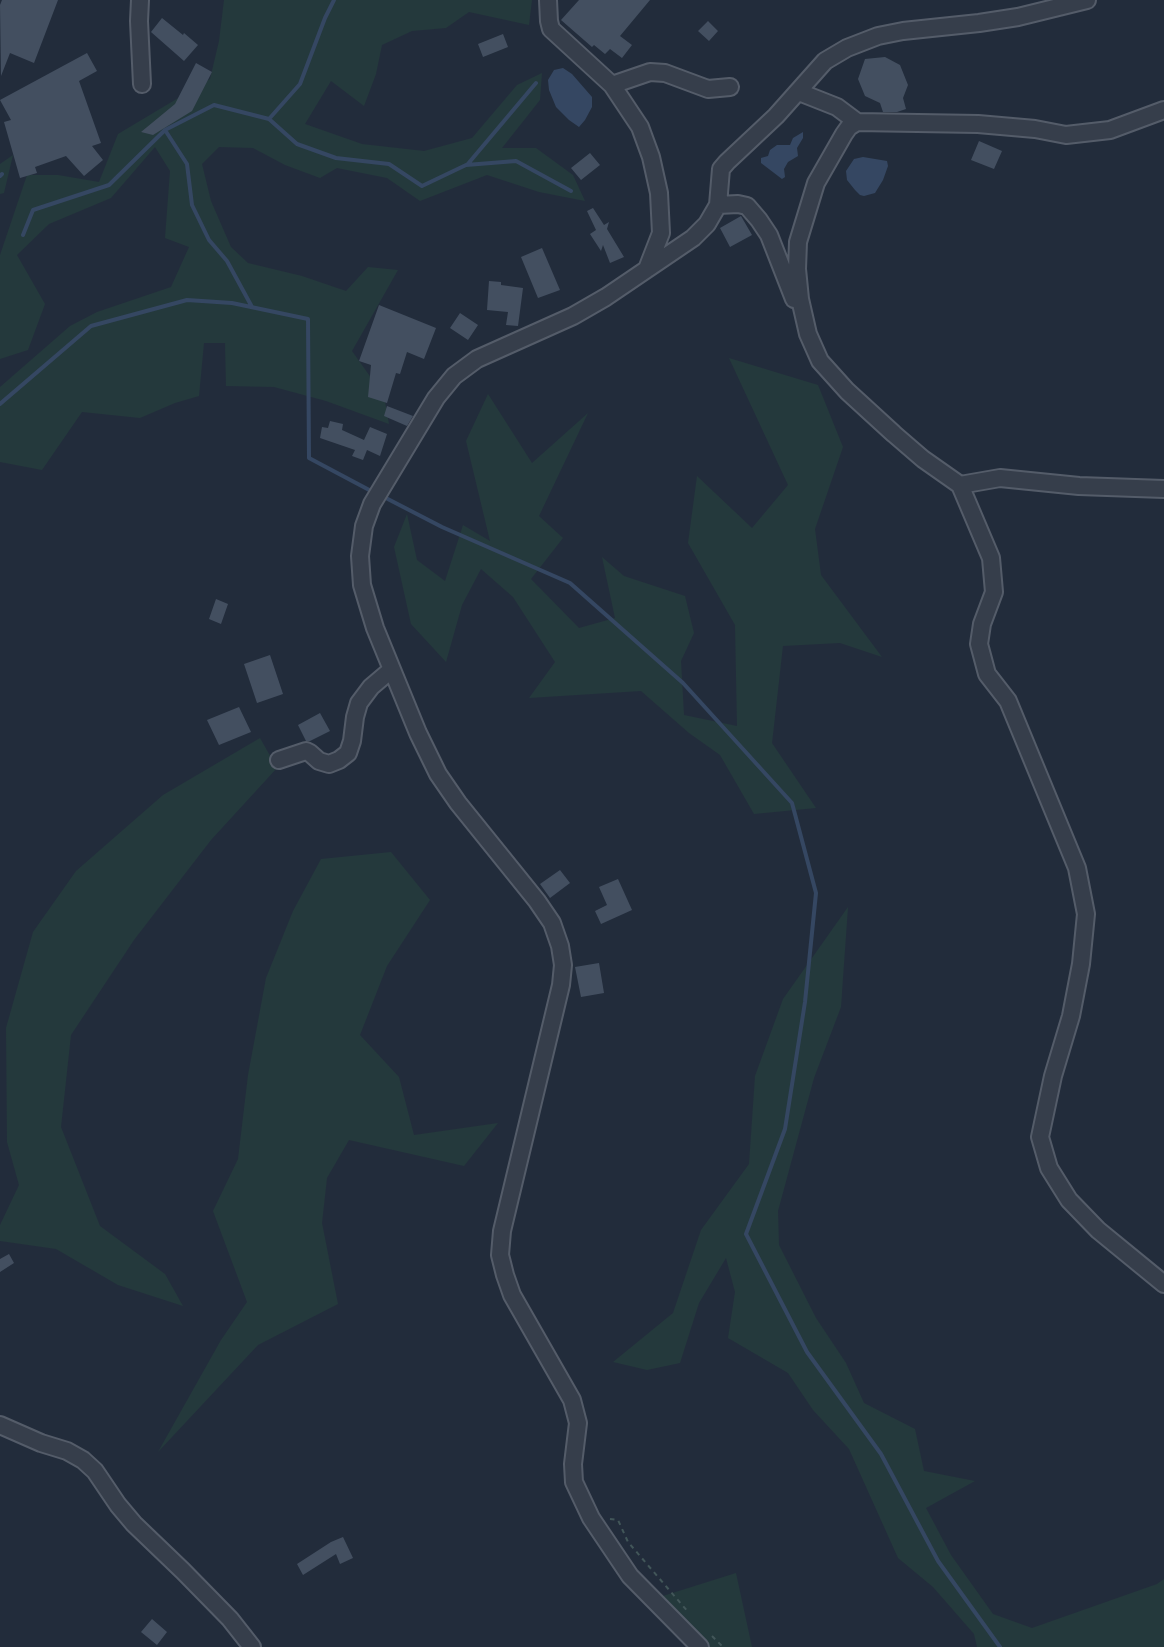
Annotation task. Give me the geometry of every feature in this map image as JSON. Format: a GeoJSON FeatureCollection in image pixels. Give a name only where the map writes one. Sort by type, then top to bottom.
{"type":"FeatureCollection","features":[{"type":"Feature","properties":{"kind":"street"},"geometry":{"type":"LineString","coordinates":[[140,0],[139,42],[142,84]]}},
{"type":"Feature","properties":{"kind":"street"},"geometry":{"type":"LineString","coordinates":[[548,0],[551,29],[612,85],[640,127],[651,157],[659,193],[661,232],[648,269]]}},
{"type":"Feature","properties":{"kind":"street"},"geometry":{"type":"LineString","coordinates":[[700,1647],[630,1576],[591,1518],[574,1482],[573,1464],[578,1423],[572,1400],[512,1295],[500,1255],[502,1231],[561,985],[563,965],[560,946],[552,923],[537,901],[458,803],[438,774],[391,670],[362,585],[360,556],[364,526],[372,504],[390,473],[436,398],[454,376],[477,359],[573,316],[606,297],[693,238],[707,224],[718,205],[721,169],[799,92],[825,61],[847,48],[878,36],[1018,17],[1087,0]]}},
{"type":"Feature","properties":{"kind":"street"},"geometry":{"type":"LineString","coordinates":[[612,85],[650,72],[665,73],[708,88],[730,87]]}},
{"type":"Feature","properties":{"kind":"street"},"geometry":{"type":"LineString","coordinates":[[799,92],[837,107],[857,122]]}},
{"type":"Feature","properties":{"kind":"street"},"geometry":{"type":"LineString","coordinates":[[808,334],[800,299],[797,269],[798,242],[816,183],[849,127],[857,122],[978,124],[1035,129],[1066,135],[1110,130],[1164,110]]}},
{"type":"Feature","properties":{"kind":"street"},"geometry":{"type":"LineString","coordinates":[[718,205],[747,206],[759,220],[769,235],[820,361],[847,392],[923,459],[960,485],[991,558],[994,592],[982,624],[979,644],[987,674],[1008,701],[1077,868],[1086,914],[1081,964],[1071,1016],[1053,1076],[1040,1137],[1049,1168],[1069,1200],[1098,1230],[1164,1284]]}},
{"type":"Feature","properties":{"kind":"street"},"geometry":{"type":"LineString","coordinates":[[960,485],[1000,478],[1079,486],[1164,489]]}},
{"type":"Feature","properties":{"kind":"street"},"geometry":{"type":"LineString","coordinates":[[279,760],[306,751],[329,764],[348,753],[359,703],[371,687],[391,670]]}},
{"type":"Feature","properties":{"kind":"street"},"geometry":{"type":"LineString","coordinates":[[0,1425],[41,1443],[67,1451],[83,1460],[95,1471],[134,1524],[183,1570],[230,1619],[252,1647]]}},
{"type":"Feature","properties":{"kind":"path"},"geometry":{"type":"LineString","coordinates":[[591,1518],[618,1520],[628,1542],[693,1617]]}},
{"type":"Feature","properties":{"kind":"path"},"geometry":{"type":"LineString","coordinates":[[708,1632],[723,1647]]}},
{"type":"Feature","properties":{"kind":"green space"},"geometry":{"type":"Polygon","coordinates":[[[224,0],[532,0],[529,25],[469,12],[446,28],[412,31],[382,45],[376,74],[364,106],[331,81],[305,124],[362,144],[424,151],[472,138],[517,85],[542,73],[540,100],[502,148],[536,148],[573,175],[585,201],[539,192],[487,175],[420,201],[387,178],[337,168],[320,178],[285,165],[253,148],[219,147],[202,164],[211,201],[231,247],[248,263],[302,276],[346,291],[368,267],[398,270],[352,351],[384,396],[389,424],[326,401],[274,387],[226,386],[225,343],[204,343],[199,396],[175,403],[140,418],[82,412],[42,470],[0,462],[0,387],[70,326],[97,312],[171,287],[189,247],[165,238],[170,171],[155,147],[111,198],[49,224],[17,255],[45,304],[28,350],[0,359],[0,255],[27,175],[58,175],[99,182],[118,134],[210,79],[219,41],[224,0]]]}},
{"type":"Feature","properties":{"kind":"green space"},"geometry":{"type":"Polygon","coordinates":[[[13,155],[4,193],[0,194],[0,164],[13,155]]]}},
{"type":"Feature","properties":{"kind":"green space"},"geometry":{"type":"Polygon","coordinates":[[[729,358],[818,385],[843,447],[815,529],[821,575],[882,657],[840,643],[783,646],[772,743],[816,808],[754,814],[720,755],[689,733],[641,691],[529,698],[555,662],[513,597],[481,569],[462,605],[446,662],[411,624],[394,547],[407,514],[417,560],[445,581],[463,525],[490,541],[466,441],[488,394],[532,463],[588,413],[539,516],[563,538],[531,579],[579,628],[615,618],[602,557],[624,576],[685,596],[694,633],[681,661],[684,715],[737,726],[735,625],[688,543],[697,476],[752,528],[788,485],[729,358]]]}},
{"type":"Feature","properties":{"kind":"green space"},"geometry":{"type":"Polygon","coordinates":[[[260,738],[277,768],[211,840],[134,940],[71,1035],[61,1127],[100,1226],[165,1274],[183,1306],[118,1285],[56,1249],[0,1241],[0,1225],[19,1185],[7,1142],[6,1028],[33,932],[76,871],[163,795],[260,738]]]}},
{"type":"Feature","properties":{"kind":"green space"},"geometry":{"type":"Polygon","coordinates":[[[391,852],[430,900],[387,966],[360,1035],[399,1077],[414,1135],[498,1123],[464,1166],[349,1140],[327,1178],[322,1223],[338,1304],[258,1345],[158,1452],[221,1340],[247,1302],[213,1211],[238,1159],[248,1075],[266,978],[293,911],[321,859],[391,852]]]}},
{"type":"Feature","properties":{"kind":"green space"},"geometry":{"type":"Polygon","coordinates":[[[848,907],[841,1007],[814,1078],[778,1211],[779,1245],[816,1318],[846,1363],[864,1403],[915,1429],[924,1471],[975,1481],[926,1508],[951,1555],[993,1614],[1032,1628],[1157,1584],[1164,1579],[1164,1647],[977,1647],[974,1634],[933,1587],[898,1558],[849,1449],[813,1410],[788,1373],[728,1338],[735,1292],[726,1258],[699,1303],[680,1363],[647,1370],[613,1362],[673,1313],[701,1230],[749,1164],[755,1076],[783,999],[848,907]]]}},
{"type":"Feature","properties":{"kind":"green space"},"geometry":{"type":"Polygon","coordinates":[[[736,1573],[752,1647],[701,1647],[650,1600],[736,1573]]]}},
{"type":"Feature","properties":{"kind":"water"},"geometry":{"type":"Polygon","coordinates":[[[563,68],[572,74],[592,97],[592,107],[579,127],[556,107],[549,90],[548,80],[554,70],[563,68]]]}},
{"type":"Feature","properties":{"kind":"water"},"geometry":{"type":"Polygon","coordinates":[[[803,132],[803,138],[797,148],[798,156],[788,162],[784,169],[785,177],[782,179],[761,163],[761,158],[768,156],[770,150],[777,145],[790,145],[793,138],[803,132]]]}},
{"type":"Feature","properties":{"kind":"water"},"geometry":{"type":"Polygon","coordinates":[[[863,157],[887,161],[888,166],[875,193],[864,196],[860,195],[847,180],[846,171],[854,159],[863,157]]]}},
{"type":"Feature","properties":{"kind":"building"},"geometry":{"type":"Polygon","coordinates":[[[2,0],[58,0],[34,63],[10,53],[1,76],[0,5],[2,0]]]}},
{"type":"Feature","properties":{"kind":"building"},"geometry":{"type":"Polygon","coordinates":[[[579,0],[650,0],[620,36],[632,45],[622,58],[610,49],[605,54],[594,45],[592,47],[561,20],[579,0]]]}},
{"type":"Feature","properties":{"kind":"building"},"geometry":{"type":"Polygon","coordinates":[[[162,18],[198,45],[184,61],[151,32],[162,18]]]}},
{"type":"Feature","properties":{"kind":"building"},"geometry":{"type":"Polygon","coordinates":[[[708,21],[718,31],[709,41],[698,31],[708,21]]]}},
{"type":"Feature","properties":{"kind":"building"},"geometry":{"type":"Polygon","coordinates":[[[503,34],[508,47],[483,57],[478,44],[503,34]]]}},
{"type":"Feature","properties":{"kind":"building"},"geometry":{"type":"Polygon","coordinates":[[[87,53],[97,71],[79,81],[101,143],[92,146],[103,160],[84,176],[66,156],[35,167],[37,173],[20,178],[4,122],[11,120],[0,100],[87,53]]]}},
{"type":"Feature","properties":{"kind":"building"},"geometry":{"type":"Polygon","coordinates":[[[885,57],[900,65],[908,85],[903,98],[906,109],[897,112],[883,112],[880,103],[865,96],[858,79],[865,59],[885,57]]]}},
{"type":"Feature","properties":{"kind":"building"},"geometry":{"type":"Polygon","coordinates":[[[196,63],[212,72],[192,111],[153,135],[141,132],[175,104],[196,63]]]}},
{"type":"Feature","properties":{"kind":"building"},"geometry":{"type":"Polygon","coordinates":[[[979,141],[1002,151],[994,169],[971,160],[979,141]]]}},
{"type":"Feature","properties":{"kind":"building"},"geometry":{"type":"Polygon","coordinates":[[[590,153],[600,165],[581,180],[571,168],[590,153]]]}},
{"type":"Feature","properties":{"kind":"building"},"geometry":{"type":"Polygon","coordinates":[[[593,208],[604,225],[609,222],[607,229],[624,257],[610,263],[603,245],[601,251],[590,234],[596,230],[587,211],[593,208]]]}},
{"type":"Feature","properties":{"kind":"building"},"geometry":{"type":"Polygon","coordinates":[[[741,216],[752,235],[730,247],[720,228],[741,216]]]}},
{"type":"Feature","properties":{"kind":"building"},"geometry":{"type":"Polygon","coordinates":[[[542,248],[560,290],[538,298],[521,257],[542,248]]]}},
{"type":"Feature","properties":{"kind":"building"},"geometry":{"type":"Polygon","coordinates":[[[489,281],[523,288],[518,326],[506,325],[508,312],[487,310],[489,281]]]}},
{"type":"Feature","properties":{"kind":"building"},"geometry":{"type":"Polygon","coordinates":[[[379,305],[436,328],[424,359],[407,352],[400,374],[396,373],[387,403],[368,397],[371,365],[359,361],[379,305]]]}},
{"type":"Feature","properties":{"kind":"building"},"geometry":{"type":"Polygon","coordinates":[[[460,313],[478,325],[468,340],[450,328],[460,313]]]}},
{"type":"Feature","properties":{"kind":"building"},"geometry":{"type":"Polygon","coordinates":[[[387,406],[413,416],[407,426],[384,416],[387,406]]]}},
{"type":"Feature","properties":{"kind":"building"},"geometry":{"type":"Polygon","coordinates":[[[330,421],[343,424],[342,430],[364,440],[370,427],[387,434],[380,456],[367,450],[363,460],[352,456],[355,450],[320,438],[322,427],[328,428],[330,421]]]}},
{"type":"Feature","properties":{"kind":"building"},"geometry":{"type":"Polygon","coordinates":[[[216,599],[228,604],[221,624],[209,619],[216,599]]]}},
{"type":"Feature","properties":{"kind":"building"},"geometry":{"type":"Polygon","coordinates":[[[270,655],[283,694],[257,703],[244,664],[270,655]]]}},
{"type":"Feature","properties":{"kind":"building"},"geometry":{"type":"Polygon","coordinates":[[[239,707],[251,732],[219,745],[207,720],[239,707]]]}},
{"type":"Feature","properties":{"kind":"building"},"geometry":{"type":"Polygon","coordinates":[[[320,713],[330,731],[306,741],[298,725],[320,713]]]}},
{"type":"Feature","properties":{"kind":"building"},"geometry":{"type":"Polygon","coordinates":[[[560,870],[570,883],[550,898],[540,884],[560,870]]]}},
{"type":"Feature","properties":{"kind":"building"},"geometry":{"type":"Polygon","coordinates":[[[618,879],[632,910],[601,924],[595,911],[607,905],[599,887],[618,879]]]}},
{"type":"Feature","properties":{"kind":"building"},"geometry":{"type":"Polygon","coordinates":[[[599,963],[604,993],[581,997],[575,967],[599,963]]]}},
{"type":"Feature","properties":{"kind":"building"},"geometry":{"type":"Polygon","coordinates":[[[9,1254],[14,1263],[0,1272],[0,1259],[9,1254]]]}},
{"type":"Feature","properties":{"kind":"building"},"geometry":{"type":"Polygon","coordinates":[[[343,1537],[353,1558],[340,1564],[336,1554],[303,1575],[297,1564],[343,1537]]]}},
{"type":"Feature","properties":{"kind":"building"},"geometry":{"type":"Polygon","coordinates":[[[152,1619],[167,1632],[157,1645],[141,1632],[152,1619]]]}},
{"type":"Feature","properties":{"kind":"waterway"},"geometry":{"type":"LineString","coordinates":[[269,119],[300,84],[334,0]]}},
{"type":"Feature","properties":{"kind":"waterway"},"geometry":{"type":"LineString","coordinates":[[467,165],[536,83]]}},
{"type":"Feature","properties":{"kind":"waterway"},"geometry":{"type":"LineString","coordinates":[[252,307],[227,261],[209,240],[192,205],[187,164],[165,130],[214,105],[269,119],[297,144],[336,158],[389,164],[422,186],[466,165],[516,161],[571,191]]}},
{"type":"Feature","properties":{"kind":"waterway"},"geometry":{"type":"LineString","coordinates":[[23,235],[33,210],[109,185],[165,130]]}},
{"type":"Feature","properties":{"kind":"waterway"},"geometry":{"type":"LineString","coordinates":[[0,404],[91,326],[187,300],[232,303],[308,319],[309,458],[373,492]]}},
{"type":"Feature","properties":{"kind":"waterway"},"geometry":{"type":"LineString","coordinates":[[382,496],[442,527],[570,583],[683,683],[792,803],[816,893],[805,1002],[785,1129],[746,1234],[807,1352],[881,1454],[938,1561],[1000,1647]]}}]}
